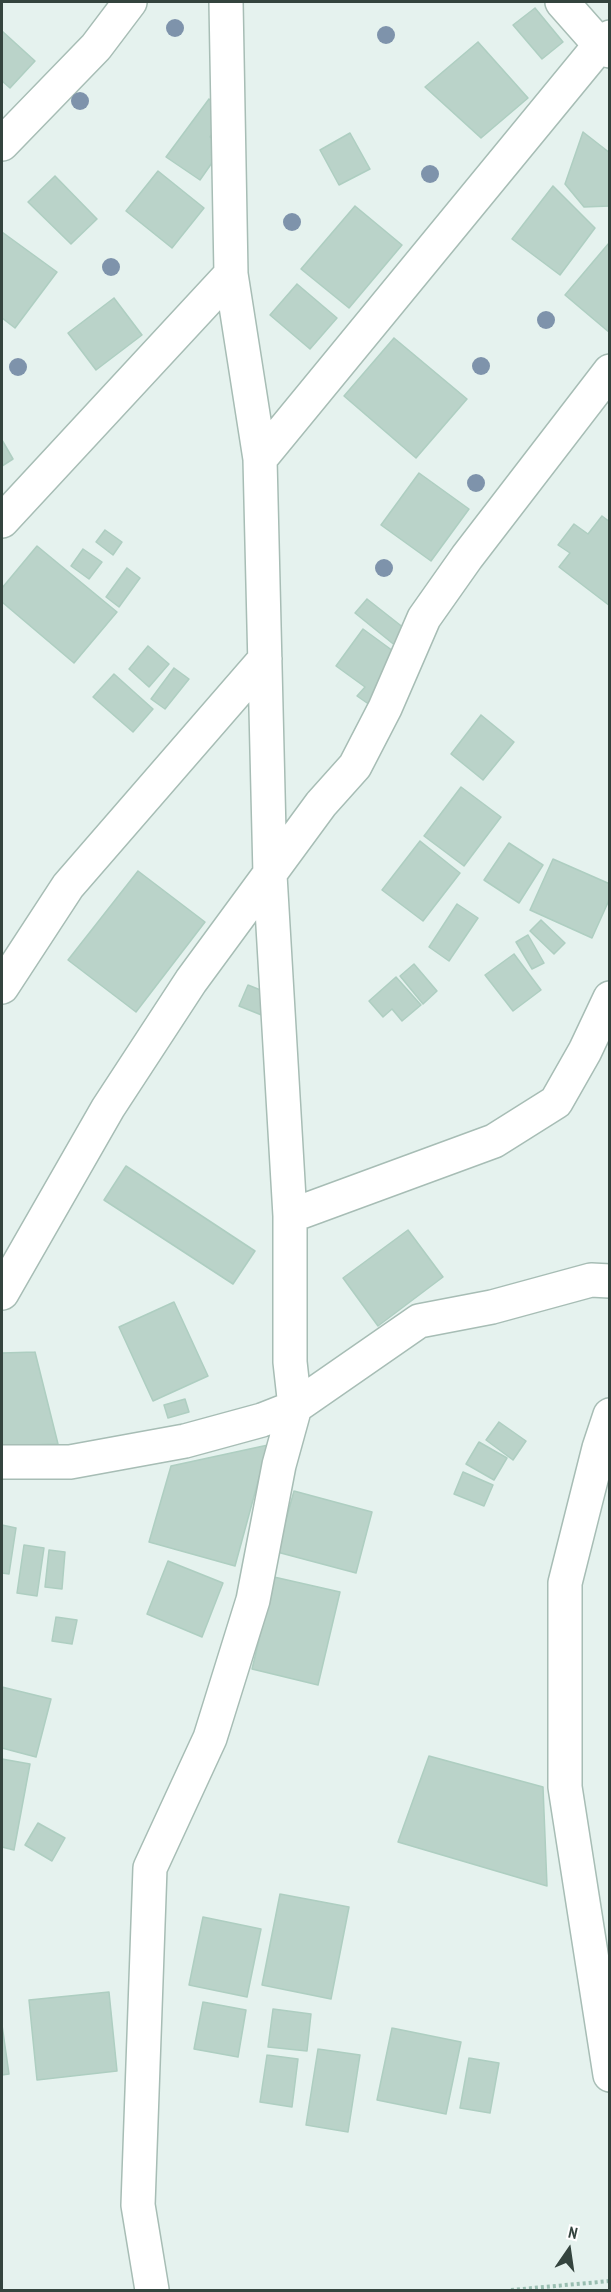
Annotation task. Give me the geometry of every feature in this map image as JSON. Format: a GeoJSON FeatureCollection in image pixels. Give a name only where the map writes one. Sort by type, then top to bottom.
{"type":"FeatureCollection","features":[{"type":"Feature","properties":{"kind":"street"},"geometry":{"type":"LineString","coordinates":[[2,144],[96,47],[130,2]]}},
{"type":"Feature","properties":{"kind":"street"},"geometry":{"type":"LineString","coordinates":[[152,2290],[138,2205],[150,1868],[210,1738],[253,1600],[279,1465],[295,1407],[290,1362],[290,1216],[270,875],[260,459],[231,274],[226,2]]}},
{"type":"Feature","properties":{"kind":"street"},"geometry":{"type":"LineString","coordinates":[[260,459],[606,44],[562,2]]}},
{"type":"Feature","properties":{"kind":"street"},"geometry":{"type":"LineString","coordinates":[[2,521],[231,274]]}},
{"type":"Feature","properties":{"kind":"street"},"geometry":{"type":"LineString","coordinates":[[2,1293],[13,1253],[191,981],[321,804],[355,766],[385,708],[424,618],[467,557],[609,371]]}},
{"type":"Feature","properties":{"kind":"street"},"geometry":{"type":"LineString","coordinates":[[2,987],[68,886],[265,659]]}},
{"type":"Feature","properties":{"kind":"street"},"geometry":{"type":"LineString","coordinates":[[290,1216],[494,1141],[555,1102],[585,1052],[609,998]]}},
{"type":"Feature","properties":{"kind":"street"},"geometry":{"type":"LineString","coordinates":[[2,1462],[69,1462],[185,1442],[262,1420],[295,1407],[419,1321],[492,1307],[591,1280],[609,1281]]}},
{"type":"Feature","properties":{"kind":"street"},"geometry":{"type":"LineString","coordinates":[[609,1415],[565,1583],[565,1787],[609,2075]]}},
{"type":"Feature","properties":{"kind":"path"},"geometry":{"type":"LineString","coordinates":[[511,2290],[609,2281]]}},
{"type":"Feature","properties":{"kind":"building"},"geometry":{"type":"Polygon","coordinates":[[[535,8],[563,42],[542,59],[513,25],[535,8]]]}},
{"type":"Feature","properties":{"kind":"building"},"geometry":{"type":"Polygon","coordinates":[[[2,31],[35,61],[10,88],[2,81],[2,31]]]}},
{"type":"Feature","properties":{"kind":"building"},"geometry":{"type":"Polygon","coordinates":[[[478,42],[528,98],[481,138],[425,87],[478,42]]]}},
{"type":"Feature","properties":{"kind":"building"},"geometry":{"type":"Polygon","coordinates":[[[209,99],[228,114],[210,137],[223,147],[200,180],[166,157],[209,99]]]}},
{"type":"Feature","properties":{"kind":"building"},"geometry":{"type":"Polygon","coordinates":[[[583,132],[610,153],[610,206],[584,207],[565,184],[583,132]]]}},
{"type":"Feature","properties":{"kind":"building"},"geometry":{"type":"Polygon","coordinates":[[[350,133],[370,169],[339,185],[320,150],[350,133]]]}},
{"type":"Feature","properties":{"kind":"building"},"geometry":{"type":"Polygon","coordinates":[[[158,171],[204,208],[172,248],[126,211],[158,171]]]}},
{"type":"Feature","properties":{"kind":"building"},"geometry":{"type":"Polygon","coordinates":[[[55,176],[97,219],[71,244],[28,202],[55,176]]]}},
{"type":"Feature","properties":{"kind":"building"},"geometry":{"type":"Polygon","coordinates":[[[553,186],[595,228],[560,275],[512,239],[553,186]]]}},
{"type":"Feature","properties":{"kind":"building"},"geometry":{"type":"Polygon","coordinates":[[[355,206],[402,245],[349,308],[301,269],[355,206]]]}},
{"type":"Feature","properties":{"kind":"building"},"geometry":{"type":"Polygon","coordinates":[[[2,232],[57,272],[15,328],[2,318],[2,232]]]}},
{"type":"Feature","properties":{"kind":"building"},"geometry":{"type":"Polygon","coordinates":[[[610,243],[610,333],[565,295],[610,243]]]}},
{"type":"Feature","properties":{"kind":"building"},"geometry":{"type":"Polygon","coordinates":[[[297,284],[337,318],[310,349],[270,315],[297,284]]]}},
{"type":"Feature","properties":{"kind":"building"},"geometry":{"type":"Polygon","coordinates":[[[114,298],[142,335],[96,370],[68,333],[114,298]]]}},
{"type":"Feature","properties":{"kind":"building"},"geometry":{"type":"Polygon","coordinates":[[[394,338],[467,399],[416,458],[344,396],[394,338]]]}},
{"type":"Feature","properties":{"kind":"building"},"geometry":{"type":"Polygon","coordinates":[[[2,440],[13,459],[2,466],[2,440]]]}},
{"type":"Feature","properties":{"kind":"building"},"geometry":{"type":"Polygon","coordinates":[[[419,473],[469,509],[431,561],[381,525],[419,473]]]}},
{"type":"Feature","properties":{"kind":"building"},"geometry":{"type":"Polygon","coordinates":[[[602,516],[610,522],[610,606],[559,567],[570,553],[558,545],[574,524],[588,534],[602,516]]]}},
{"type":"Feature","properties":{"kind":"building"},"geometry":{"type":"Polygon","coordinates":[[[105,530],[122,542],[113,555],[96,542],[105,530]]]}},
{"type":"Feature","properties":{"kind":"building"},"geometry":{"type":"Polygon","coordinates":[[[37,546],[117,612],[74,663],[2,602],[2,588],[37,546]]]}},
{"type":"Feature","properties":{"kind":"building"},"geometry":{"type":"Polygon","coordinates":[[[83,549],[102,562],[89,579],[71,566],[83,549]]]}},
{"type":"Feature","properties":{"kind":"building"},"geometry":{"type":"Polygon","coordinates":[[[127,568],[140,578],[119,607],[106,597],[127,568]]]}},
{"type":"Feature","properties":{"kind":"building"},"geometry":{"type":"Polygon","coordinates":[[[367,599],[409,632],[397,647],[355,613],[367,599]]]}},
{"type":"Feature","properties":{"kind":"building"},"geometry":{"type":"Polygon","coordinates":[[[363,629],[404,659],[370,705],[357,696],[365,687],[336,666],[363,629]]]}},
{"type":"Feature","properties":{"kind":"building"},"geometry":{"type":"Polygon","coordinates":[[[148,646],[169,664],[149,687],[129,669],[148,646]]]}},
{"type":"Feature","properties":{"kind":"building"},"geometry":{"type":"Polygon","coordinates":[[[174,668],[189,679],[165,709],[151,699],[174,668]]]}},
{"type":"Feature","properties":{"kind":"building"},"geometry":{"type":"Polygon","coordinates":[[[114,674],[153,709],[133,732],[93,697],[114,674]]]}},
{"type":"Feature","properties":{"kind":"building"},"geometry":{"type":"Polygon","coordinates":[[[481,715],[514,742],[483,780],[451,754],[481,715]]]}},
{"type":"Feature","properties":{"kind":"building"},"geometry":{"type":"Polygon","coordinates":[[[461,787],[501,817],[464,866],[424,836],[461,787]]]}},
{"type":"Feature","properties":{"kind":"building"},"geometry":{"type":"Polygon","coordinates":[[[420,841],[460,873],[423,921],[382,890],[420,841]]]}},
{"type":"Feature","properties":{"kind":"building"},"geometry":{"type":"Polygon","coordinates":[[[509,843],[543,865],[519,903],[484,880],[509,843]]]}},
{"type":"Feature","properties":{"kind":"building"},"geometry":{"type":"Polygon","coordinates":[[[553,859],[610,884],[610,898],[592,938],[530,910],[553,859]]]}},
{"type":"Feature","properties":{"kind":"building"},"geometry":{"type":"Polygon","coordinates":[[[138,871],[205,922],[136,1012],[68,960],[138,871]]]}},
{"type":"Feature","properties":{"kind":"building"},"geometry":{"type":"Polygon","coordinates":[[[457,904],[478,918],[449,961],[429,947],[457,904]]]}},
{"type":"Feature","properties":{"kind":"building"},"geometry":{"type":"Polygon","coordinates":[[[541,920],[565,943],[554,954],[530,931],[541,920]]]}},
{"type":"Feature","properties":{"kind":"building"},"geometry":{"type":"Polygon","coordinates":[[[528,935],[544,963],[532,969],[516,942],[528,935]]]}},
{"type":"Feature","properties":{"kind":"building"},"geometry":{"type":"Polygon","coordinates":[[[514,954],[541,990],[513,1011],[485,975],[514,954]]]}},
{"type":"Feature","properties":{"kind":"building"},"geometry":{"type":"Polygon","coordinates":[[[414,964],[437,991],[423,1004],[400,976],[414,964]]]}},
{"type":"Feature","properties":{"kind":"building"},"geometry":{"type":"Polygon","coordinates":[[[396,977],[421,1005],[402,1021],[392,1009],[383,1017],[369,1001],[396,977]]]}},
{"type":"Feature","properties":{"kind":"building"},"geometry":{"type":"Polygon","coordinates":[[[248,985],[273,995],[264,1016],[239,1006],[248,985]]]}},
{"type":"Feature","properties":{"kind":"building"},"geometry":{"type":"Polygon","coordinates":[[[126,1166],[255,1251],[233,1284],[104,1200],[126,1166]]]}},
{"type":"Feature","properties":{"kind":"building"},"geometry":{"type":"Polygon","coordinates":[[[408,1230],[443,1277],[378,1326],[343,1278],[408,1230]]]}},
{"type":"Feature","properties":{"kind":"building"},"geometry":{"type":"Polygon","coordinates":[[[174,1302],[208,1376],[153,1401],[119,1327],[174,1302]]]}},
{"type":"Feature","properties":{"kind":"building"},"geometry":{"type":"Polygon","coordinates":[[[35,1352],[58,1444],[2,1446],[2,1353],[35,1352]]]}},
{"type":"Feature","properties":{"kind":"building"},"geometry":{"type":"Polygon","coordinates":[[[185,1399],[189,1412],[168,1418],[164,1405],[185,1399]]]}},
{"type":"Feature","properties":{"kind":"building"},"geometry":{"type":"Polygon","coordinates":[[[499,1422],[526,1441],[513,1460],[486,1440],[499,1422]]]}},
{"type":"Feature","properties":{"kind":"building"},"geometry":{"type":"Polygon","coordinates":[[[479,1442],[507,1458],[494,1480],[466,1464],[479,1442]]]}},
{"type":"Feature","properties":{"kind":"building"},"geometry":{"type":"Polygon","coordinates":[[[268,1445],[235,1566],[149,1542],[171,1466],[268,1445]]]}},
{"type":"Feature","properties":{"kind":"building"},"geometry":{"type":"Polygon","coordinates":[[[463,1472],[493,1485],[484,1506],[454,1494],[463,1472]]]}},
{"type":"Feature","properties":{"kind":"building"},"geometry":{"type":"Polygon","coordinates":[[[294,1491],[372,1512],[356,1573],[277,1552],[294,1491]]]}},
{"type":"Feature","properties":{"kind":"building"},"geometry":{"type":"Polygon","coordinates":[[[2,1525],[16,1528],[9,1574],[2,1573],[2,1525]]]}},
{"type":"Feature","properties":{"kind":"building"},"geometry":{"type":"Polygon","coordinates":[[[24,1545],[44,1548],[37,1596],[17,1593],[24,1545]]]}},
{"type":"Feature","properties":{"kind":"building"},"geometry":{"type":"Polygon","coordinates":[[[49,1550],[65,1552],[62,1589],[45,1587],[49,1550]]]}},
{"type":"Feature","properties":{"kind":"building"},"geometry":{"type":"Polygon","coordinates":[[[168,1561],[223,1583],[202,1637],[147,1614],[168,1561]]]}},
{"type":"Feature","properties":{"kind":"building"},"geometry":{"type":"Polygon","coordinates":[[[274,1577],[340,1592],[318,1685],[252,1669],[274,1577]]]}},
{"type":"Feature","properties":{"kind":"building"},"geometry":{"type":"Polygon","coordinates":[[[56,1617],[77,1620],[72,1644],[52,1641],[56,1617]]]}},
{"type":"Feature","properties":{"kind":"building"},"geometry":{"type":"Polygon","coordinates":[[[2,1687],[51,1699],[36,1757],[2,1748],[2,1687]]]}},
{"type":"Feature","properties":{"kind":"building"},"geometry":{"type":"Polygon","coordinates":[[[429,1756],[543,1787],[547,1886],[398,1842],[429,1756]]]}},
{"type":"Feature","properties":{"kind":"building"},"geometry":{"type":"Polygon","coordinates":[[[2,1759],[30,1764],[14,1850],[2,1847],[2,1759]]]}},
{"type":"Feature","properties":{"kind":"building"},"geometry":{"type":"Polygon","coordinates":[[[38,1823],[65,1838],[52,1861],[25,1845],[38,1823]]]}},
{"type":"Feature","properties":{"kind":"building"},"geometry":{"type":"Polygon","coordinates":[[[280,1894],[349,1907],[331,1999],[262,1985],[280,1894]]]}},
{"type":"Feature","properties":{"kind":"building"},"geometry":{"type":"Polygon","coordinates":[[[203,1917],[261,1929],[247,1997],[189,1985],[203,1917]]]}},
{"type":"Feature","properties":{"kind":"building"},"geometry":{"type":"Polygon","coordinates":[[[109,1992],[117,2071],[37,2080],[29,2000],[109,1992]]]}},
{"type":"Feature","properties":{"kind":"building"},"geometry":{"type":"Polygon","coordinates":[[[203,2002],[246,2010],[238,2057],[194,2049],[203,2002]]]}},
{"type":"Feature","properties":{"kind":"building"},"geometry":{"type":"Polygon","coordinates":[[[273,2009],[311,2014],[307,2051],[268,2047],[273,2009]]]}},
{"type":"Feature","properties":{"kind":"building"},"geometry":{"type":"Polygon","coordinates":[[[2,2025],[9,2074],[2,2075],[2,2025]]]}},
{"type":"Feature","properties":{"kind":"building"},"geometry":{"type":"Polygon","coordinates":[[[392,2028],[461,2042],[446,2114],[377,2100],[392,2028]]]}},
{"type":"Feature","properties":{"kind":"building"},"geometry":{"type":"Polygon","coordinates":[[[318,2049],[360,2055],[348,2132],[306,2125],[318,2049]]]}},
{"type":"Feature","properties":{"kind":"building"},"geometry":{"type":"Polygon","coordinates":[[[267,2055],[298,2059],[292,2107],[260,2102],[267,2055]]]}},
{"type":"Feature","properties":{"kind":"building"},"geometry":{"type":"Polygon","coordinates":[[[469,2058],[499,2063],[490,2113],[460,2108],[469,2058]]]}}]}
